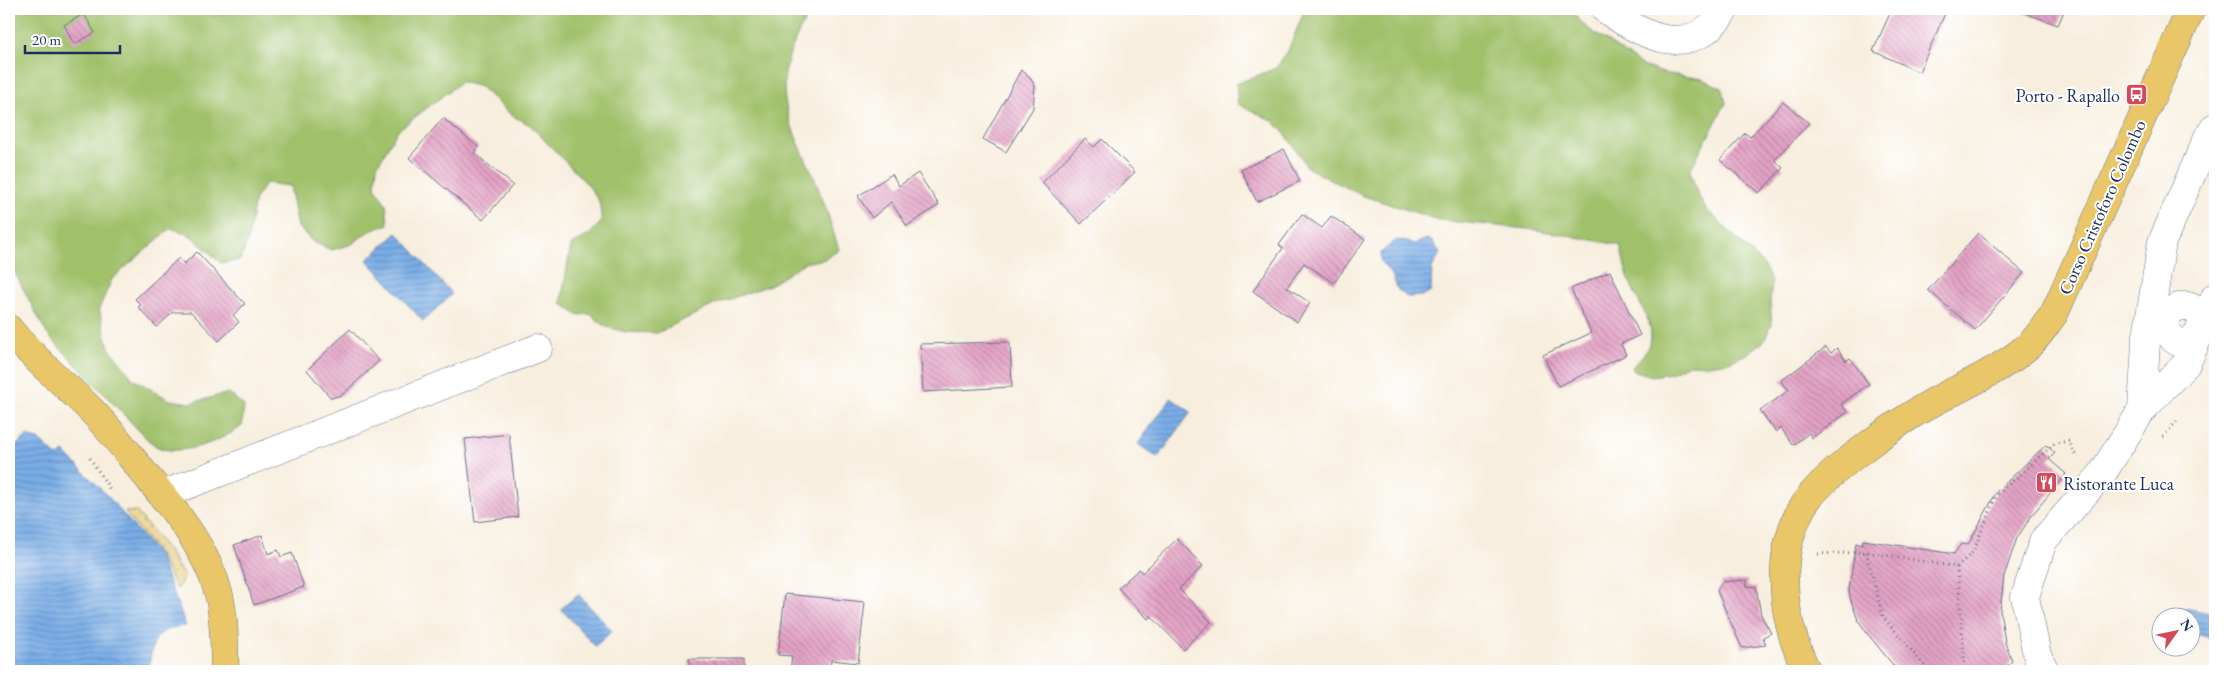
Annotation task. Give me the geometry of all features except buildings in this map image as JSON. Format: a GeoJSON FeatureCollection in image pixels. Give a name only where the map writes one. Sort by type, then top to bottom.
{"type":"FeatureCollection","features":[{"type":"Feature","properties":{"kind":"main road","name":"Corso Cristoforo Colombo"},"geometry":{"type":"LineString","coordinates":[[1807,671],[1794,636],[1784,596],[1784,559],[1800,510],[1818,488],[1838,470],[1901,422],[1932,403],[1986,376],[2029,346],[2054,314],[2191,9]]}},
{"type":"Feature","properties":{"kind":"main road"},"geometry":{"type":"LineString","coordinates":[[9,329],[27,351],[91,410],[162,495],[193,537],[208,564],[219,596],[224,628],[225,671]]}},
{"type":"Feature","properties":{"kind":"street"},"geometry":{"type":"LineString","coordinates":[[1605,9],[1624,23],[1664,39],[1680,41],[1708,29],[1724,9]]}},
{"type":"Feature","properties":{"kind":"street"},"geometry":{"type":"LineString","coordinates":[[2142,410],[2151,312],[2162,242],[2208,137],[2215,127]]}},
{"type":"Feature","properties":{"kind":"street"},"geometry":{"type":"LineString","coordinates":[[2045,671],[2038,654],[2025,598],[2043,541],[2102,474],[2142,410],[2186,364],[2215,297]]}},
{"type":"Feature","properties":{"kind":"street"},"geometry":{"type":"LineString","coordinates":[[2151,312],[2184,305],[2195,309],[2202,319],[2202,328],[2193,340],[2187,342],[2175,340],[2167,332],[2166,320],[2172,310],[2184,305]]}},
{"type":"Feature","properties":{"kind":"street"},"geometry":{"type":"LineString","coordinates":[[2151,312],[2175,340]]}},
{"type":"Feature","properties":{"kind":"street"},"geometry":{"type":"LineString","coordinates":[[162,495],[538,348]]}},
{"type":"Feature","properties":{"kind":"path"},"geometry":{"type":"LineString","coordinates":[[1956,567],[1973,552],[1997,495],[2018,475],[2055,443],[2069,442],[2078,461]]}},
{"type":"Feature","properties":{"kind":"path"},"geometry":{"type":"LineString","coordinates":[[87,452],[111,491]]}},
{"type":"Feature","properties":{"kind":"path"},"geometry":{"type":"LineString","coordinates":[[1819,553],[1866,552],[1956,567]]}},
{"type":"Feature","properties":{"kind":"path"},"geometry":{"type":"LineString","coordinates":[[1866,552],[1883,617],[1929,671]]}},
{"type":"Feature","properties":{"kind":"path"},"geometry":{"type":"LineString","coordinates":[[1956,567],[1965,668],[1962,671]]}},
{"type":"Feature","properties":{"kind":"green space"},"geometry":{"type":"Polygon","coordinates":[[[9,9],[190,9],[219,15],[237,9],[811,9],[797,37],[786,66],[785,100],[791,125],[820,193],[839,250],[825,259],[804,263],[770,285],[716,304],[657,333],[626,332],[606,327],[590,314],[577,315],[561,303],[571,245],[589,235],[602,221],[599,201],[588,185],[530,125],[511,115],[481,87],[461,82],[398,130],[377,166],[375,187],[386,204],[388,224],[368,232],[352,244],[332,250],[313,242],[298,227],[290,186],[266,183],[255,199],[248,240],[240,260],[221,263],[191,236],[171,228],[112,279],[99,309],[109,348],[133,379],[170,400],[190,403],[229,393],[244,406],[242,426],[225,436],[192,448],[170,450],[160,448],[147,439],[47,334],[9,262],[9,9]]]}},
{"type":"Feature","properties":{"kind":"green space"},"geometry":{"type":"Polygon","coordinates":[[[1305,9],[1569,9],[1586,27],[1643,66],[1663,73],[1703,79],[1722,88],[1726,103],[1690,170],[1696,190],[1705,208],[1763,264],[1772,282],[1770,303],[1772,324],[1763,342],[1747,354],[1729,362],[1709,365],[1689,364],[1671,373],[1652,376],[1633,370],[1632,367],[1649,345],[1651,335],[1650,326],[1628,277],[1620,245],[1537,230],[1439,220],[1361,195],[1308,168],[1287,136],[1273,121],[1238,104],[1236,84],[1276,68],[1288,51],[1305,9]]]}},
{"type":"Feature","properties":{"kind":"sand"},"geometry":{"type":"Polygon","coordinates":[[[136,511],[169,552],[184,577],[177,589],[159,554],[125,512],[136,511]]]}},
{"type":"Feature","properties":{"kind":"water"},"geometry":{"type":"Polygon","coordinates":[[[397,233],[452,294],[423,321],[367,260],[397,233]]]}},
{"type":"Feature","properties":{"kind":"water"},"geometry":{"type":"Polygon","coordinates":[[[1427,239],[1433,242],[1440,253],[1432,268],[1431,292],[1421,296],[1407,297],[1398,290],[1392,275],[1381,262],[1381,253],[1398,240],[1415,244],[1427,239]]]}},
{"type":"Feature","properties":{"kind":"water"},"geometry":{"type":"Polygon","coordinates":[[[1171,398],[1191,412],[1158,458],[1138,444],[1171,398]]]}},
{"type":"Feature","properties":{"kind":"water"},"geometry":{"type":"Polygon","coordinates":[[[27,436],[38,439],[57,457],[64,452],[106,494],[159,556],[186,626],[176,627],[161,633],[153,645],[149,671],[9,671],[9,437],[17,445],[27,436]]]}},
{"type":"Feature","properties":{"kind":"water"},"geometry":{"type":"Polygon","coordinates":[[[578,594],[612,631],[595,646],[561,609],[578,594]]]}},
{"type":"Feature","properties":{"kind":"water"},"geometry":{"type":"Polygon","coordinates":[[[2202,611],[2215,614],[2215,639],[2202,636],[2202,611]]]}},
{"type":"Feature","properties":{"kind":"place","name":"Porto - Rapallo"},"geometry":{"type":"Point","coordinates":[2136,95]}},
{"type":"Feature","properties":{"kind":"place","name":"Ristorante Luca"},"geometry":{"type":"Point","coordinates":[2047,483]}}]}
